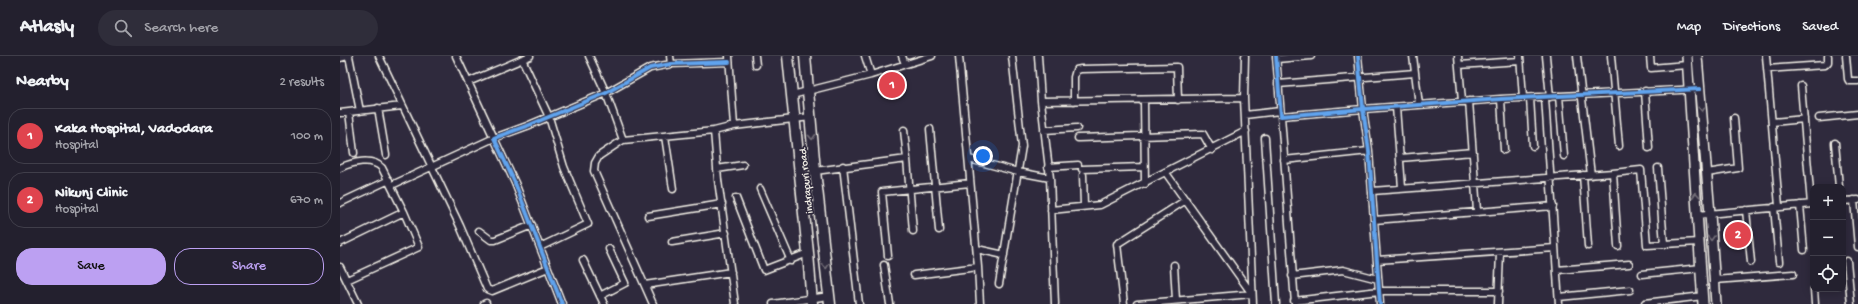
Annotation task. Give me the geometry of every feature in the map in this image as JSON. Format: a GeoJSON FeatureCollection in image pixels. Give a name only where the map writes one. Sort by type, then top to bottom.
{"type":"FeatureCollection","features":[{"type":"Feature","properties":{"kind":"main road","name":"indrapuri road"},"geometry":{"type":"LineString","coordinates":[[788,56],[812,301]]}},
{"type":"Feature","properties":{"kind":"main road","name":"indrapuri road"},"geometry":{"type":"LineString","coordinates":[[805,56],[815,171],[830,300]]}},
{"type":"Feature","properties":{"kind":"street"},"geometry":{"type":"LineString","coordinates":[[340,58],[348,56],[360,110]]}},
{"type":"Feature","properties":{"kind":"street"},"geometry":{"type":"LineString","coordinates":[[379,56],[430,167],[460,226],[487,289],[492,291],[548,268]]}},
{"type":"Feature","properties":{"kind":"street"},"geometry":{"type":"LineString","coordinates":[[456,56],[515,183],[562,304]]}},
{"type":"Feature","properties":{"kind":"street"},"geometry":{"type":"LineString","coordinates":[[468,82],[530,56]]}},
{"type":"Feature","properties":{"kind":"street"},"geometry":{"type":"LineString","coordinates":[[589,56],[606,93],[623,140]]}},
{"type":"Feature","properties":{"kind":"street"},"geometry":{"type":"LineString","coordinates":[[670,56],[671,64]]}},
{"type":"Feature","properties":{"kind":"street"},"geometry":{"type":"LineString","coordinates":[[755,56],[756,65]]}},
{"type":"Feature","properties":{"kind":"street"},"geometry":{"type":"LineString","coordinates":[[865,56],[871,75]]}},
{"type":"Feature","properties":{"kind":"street"},"geometry":{"type":"LineString","coordinates":[[902,56],[905,64]]}},
{"type":"Feature","properties":{"kind":"street"},"geometry":{"type":"LineString","coordinates":[[792,95],[871,75],[932,56]]}},
{"type":"Feature","properties":{"kind":"street"},"geometry":{"type":"LineString","coordinates":[[959,56],[980,304]]}},
{"type":"Feature","properties":{"kind":"street"},"geometry":{"type":"LineString","coordinates":[[999,284],[1022,146],[1012,56]]}},
{"type":"Feature","properties":{"kind":"street"},"geometry":{"type":"LineString","coordinates":[[1038,56],[1041,101],[1050,178],[1055,304]]}},
{"type":"Feature","properties":{"kind":"street"},"geometry":{"type":"LineString","coordinates":[[1245,56],[1244,98],[1253,304]]}},
{"type":"Feature","properties":{"kind":"street"},"geometry":{"type":"LineString","coordinates":[[1311,56],[1276,58],[1294,303],[1379,291],[1499,291]]}},
{"type":"Feature","properties":{"kind":"street"},"geometry":{"type":"LineString","coordinates":[[1358,56],[1369,151],[1380,304]]}},
{"type":"Feature","properties":{"kind":"street"},"geometry":{"type":"LineString","coordinates":[[1413,56],[1419,105]]}},
{"type":"Feature","properties":{"kind":"street"},"geometry":{"type":"LineString","coordinates":[[1458,56],[1462,102]]}},
{"type":"Feature","properties":{"kind":"street"},"geometry":{"type":"LineString","coordinates":[[1546,56],[1550,177],[1560,304]]}},
{"type":"Feature","properties":{"kind":"street"},"geometry":{"type":"LineString","coordinates":[[1577,56],[1591,175]]}},
{"type":"Feature","properties":{"kind":"street"},"geometry":{"type":"LineString","coordinates":[[1611,56],[1618,146]]}},
{"type":"Feature","properties":{"kind":"street"},"geometry":{"type":"LineString","coordinates":[[1645,303],[1703,300],[1687,60],[1651,68],[1650,56]]}},
{"type":"Feature","properties":{"kind":"street"},"geometry":{"type":"LineString","coordinates":[[1697,56],[1716,304]]}},
{"type":"Feature","properties":{"kind":"street"},"geometry":{"type":"LineString","coordinates":[[1766,56],[1772,122],[1779,262]]}},
{"type":"Feature","properties":{"kind":"street"},"geometry":{"type":"LineString","coordinates":[[1767,70],[1825,65],[1828,62],[1828,56]]}},
{"type":"Feature","properties":{"kind":"street"},"geometry":{"type":"LineString","coordinates":[[1846,56],[1848,79],[1849,81],[1858,81]]}},
{"type":"Feature","properties":{"kind":"street"},"geometry":{"type":"LineString","coordinates":[[1459,65],[1520,58],[1533,146]]}},
{"type":"Feature","properties":{"kind":"street"},"geometry":{"type":"LineString","coordinates":[[522,59],[549,117],[564,167],[588,224],[540,247]]}},
{"type":"Feature","properties":{"kind":"street"},"geometry":{"type":"LineString","coordinates":[[340,203],[430,167],[494,138],[606,93],[643,71],[671,64],[729,59],[734,126]]}},
{"type":"Feature","properties":{"kind":"street"},"geometry":{"type":"LineString","coordinates":[[1074,101],[1074,77],[1076,70],[1177,67],[1178,100]]}},
{"type":"Feature","properties":{"kind":"street"},"geometry":{"type":"LineString","coordinates":[[1278,84],[1415,73]]}},
{"type":"Feature","properties":{"kind":"street"},"geometry":{"type":"LineString","coordinates":[[1801,86],[1810,184]]}},
{"type":"Feature","properties":{"kind":"street"},"geometry":{"type":"LineString","coordinates":[[1245,115],[1396,107],[1501,99],[1700,89]]}},
{"type":"Feature","properties":{"kind":"street"},"geometry":{"type":"LineString","coordinates":[[1645,92],[1649,148]]}},
{"type":"Feature","properties":{"kind":"street"},"geometry":{"type":"LineString","coordinates":[[1560,96],[1564,156]]}},
{"type":"Feature","properties":{"kind":"street"},"geometry":{"type":"LineString","coordinates":[[1041,101],[1144,101],[1244,98]]}},
{"type":"Feature","properties":{"kind":"street"},"geometry":{"type":"LineString","coordinates":[[1501,99],[1504,150]]}},
{"type":"Feature","properties":{"kind":"street"},"geometry":{"type":"LineString","coordinates":[[1144,101],[1145,184]]}},
{"type":"Feature","properties":{"kind":"street"},"geometry":{"type":"LineString","coordinates":[[1470,101],[1477,211]]}},
{"type":"Feature","properties":{"kind":"street"},"geometry":{"type":"LineString","coordinates":[[340,113],[402,106]]}},
{"type":"Feature","properties":{"kind":"street"},"geometry":{"type":"LineString","coordinates":[[1396,107],[1402,188]]}},
{"type":"Feature","properties":{"kind":"street"},"geometry":{"type":"LineString","coordinates":[[378,108],[386,155]]}},
{"type":"Feature","properties":{"kind":"street"},"geometry":{"type":"LineString","coordinates":[[349,112],[354,153]]}},
{"type":"Feature","properties":{"kind":"street"},"geometry":{"type":"LineString","coordinates":[[1819,118],[1858,114]]}},
{"type":"Feature","properties":{"kind":"street"},"geometry":{"type":"LineString","coordinates":[[653,304],[594,171],[595,163],[599,156],[623,140],[714,131],[734,126],[811,117]]}},
{"type":"Feature","properties":{"kind":"street"},"geometry":{"type":"LineString","coordinates":[[1707,173],[1738,168],[1734,118]]}},
{"type":"Feature","properties":{"kind":"street"},"geometry":{"type":"LineString","coordinates":[[1772,122],[1804,119]]}},
{"type":"Feature","properties":{"kind":"street"},"geometry":{"type":"LineString","coordinates":[[1044,130],[1077,128]]}},
{"type":"Feature","properties":{"kind":"street"},"geometry":{"type":"LineString","coordinates":[[930,129],[939,230]]}},
{"type":"Feature","properties":{"kind":"street"},"geometry":{"type":"LineString","coordinates":[[904,130],[913,231]]}},
{"type":"Feature","properties":{"kind":"street"},"geometry":{"type":"LineString","coordinates":[[714,131],[735,304]]}},
{"type":"Feature","properties":{"kind":"street"},"geometry":{"type":"LineString","coordinates":[[1051,210],[1100,205],[1145,184],[1246,131]]}},
{"type":"Feature","properties":{"kind":"street"},"geometry":{"type":"LineString","coordinates":[[1078,138],[1203,134],[1212,150]]}},
{"type":"Feature","properties":{"kind":"street"},"geometry":{"type":"LineString","coordinates":[[665,136],[673,189]]}},
{"type":"Feature","properties":{"kind":"street"},"geometry":{"type":"LineString","coordinates":[[1265,138],[1276,304]]}},
{"type":"Feature","properties":{"kind":"street"},"geometry":{"type":"LineString","coordinates":[[1835,143],[1838,184]]}},
{"type":"Feature","properties":{"kind":"street"},"geometry":{"type":"LineString","coordinates":[[1284,160],[1369,151]]}},
{"type":"Feature","properties":{"kind":"street"},"geometry":{"type":"LineString","coordinates":[[1400,158],[1473,152]]}},
{"type":"Feature","properties":{"kind":"street"},"geometry":{"type":"LineString","coordinates":[[815,171],[843,166],[906,159]]}},
{"type":"Feature","properties":{"kind":"street"},"geometry":{"type":"LineString","coordinates":[[969,160],[1050,178]]}},
{"type":"Feature","properties":{"kind":"street"},"geometry":{"type":"LineString","coordinates":[[340,168],[354,161],[377,163],[382,168],[391,183],[419,247],[347,280]]}},
{"type":"Feature","properties":{"kind":"street"},"geometry":{"type":"LineString","coordinates":[[718,169],[744,165]]}},
{"type":"Feature","properties":{"kind":"street"},"geometry":{"type":"LineString","coordinates":[[843,166],[859,304]]}},
{"type":"Feature","properties":{"kind":"street"},"geometry":{"type":"LineString","coordinates":[[1048,167],[1081,170],[1144,167]]}},
{"type":"Feature","properties":{"kind":"street"},"geometry":{"type":"LineString","coordinates":[[1658,168],[1664,244]]}},
{"type":"Feature","properties":{"kind":"street"},"geometry":{"type":"LineString","coordinates":[[1081,170],[1084,206]]}},
{"type":"Feature","properties":{"kind":"street"},"geometry":{"type":"LineString","coordinates":[[1372,190],[1591,175],[1641,170],[1646,245],[1699,242]]}},
{"type":"Feature","properties":{"kind":"street"},"geometry":{"type":"LineString","coordinates":[[1166,173],[1252,294]]}},
{"type":"Feature","properties":{"kind":"street"},"geometry":{"type":"LineString","coordinates":[[1613,173],[1618,246]]}},
{"type":"Feature","properties":{"kind":"street"},"geometry":{"type":"LineString","coordinates":[[1583,175],[1588,246]]}},
{"type":"Feature","properties":{"kind":"street"},"geometry":{"type":"LineString","coordinates":[[888,256],[882,192],[970,183]]}},
{"type":"Feature","properties":{"kind":"street"},"geometry":{"type":"LineString","coordinates":[[760,190],[791,261]]}},
{"type":"Feature","properties":{"kind":"street"},"geometry":{"type":"LineString","coordinates":[[736,198],[764,270],[791,261],[808,253]]}},
{"type":"Feature","properties":{"kind":"street"},"geometry":{"type":"LineString","coordinates":[[1124,304],[1117,244],[1186,200]]}},
{"type":"Feature","properties":{"kind":"street"},"geometry":{"type":"LineString","coordinates":[[1846,201],[1856,200],[1858,247]]}},
{"type":"Feature","properties":{"kind":"street"},"geometry":{"type":"LineString","coordinates":[[648,216],[722,204]]}},
{"type":"Feature","properties":{"kind":"street"},"geometry":{"type":"LineString","coordinates":[[1697,215],[1810,204]]}},
{"type":"Feature","properties":{"kind":"street"},"geometry":{"type":"LineString","coordinates":[[1800,205],[1804,250]]}},
{"type":"Feature","properties":{"kind":"street"},"geometry":{"type":"LineString","coordinates":[[1374,220],[1553,206]]}},
{"type":"Feature","properties":{"kind":"street"},"geometry":{"type":"LineString","coordinates":[[1746,210],[1751,262]]}},
{"type":"Feature","properties":{"kind":"street"},"geometry":{"type":"LineString","coordinates":[[340,243],[404,212]]}},
{"type":"Feature","properties":{"kind":"street"},"geometry":{"type":"LineString","coordinates":[[479,231],[491,240],[495,240],[532,225]]}},
{"type":"Feature","properties":{"kind":"street"},"geometry":{"type":"LineString","coordinates":[[672,242],[726,233]]}},
{"type":"Feature","properties":{"kind":"street"},"geometry":{"type":"LineString","coordinates":[[1376,260],[1556,248]]}},
{"type":"Feature","properties":{"kind":"street"},"geometry":{"type":"LineString","coordinates":[[600,296],[626,282],[609,249]]}},
{"type":"Feature","properties":{"kind":"street"},"geometry":{"type":"LineString","coordinates":[[976,249],[1004,255]]}},
{"type":"Feature","properties":{"kind":"street"},"geometry":{"type":"LineString","coordinates":[[1498,304],[1500,252]]}},
{"type":"Feature","properties":{"kind":"street"},"geometry":{"type":"LineString","coordinates":[[583,260],[604,304]]}},
{"type":"Feature","properties":{"kind":"street"},"geometry":{"type":"LineString","coordinates":[[1847,261],[1851,304]]}},
{"type":"Feature","properties":{"kind":"street"},"geometry":{"type":"LineString","coordinates":[[1557,270],[1629,264]]}},
{"type":"Feature","properties":{"kind":"street"},"geometry":{"type":"LineString","coordinates":[[884,265],[890,304]]}},
{"type":"Feature","properties":{"kind":"street"},"geometry":{"type":"LineString","coordinates":[[1174,265],[1176,300]]}},
{"type":"Feature","properties":{"kind":"street"},"geometry":{"type":"LineString","coordinates":[[340,267],[358,304]]}},
{"type":"Feature","properties":{"kind":"street"},"geometry":{"type":"LineString","coordinates":[[914,275],[978,267]]}},
{"type":"Feature","properties":{"kind":"street"},"geometry":{"type":"LineString","coordinates":[[1642,274],[1701,268]]}},
{"type":"Feature","properties":{"kind":"street"},"geometry":{"type":"LineString","coordinates":[[1292,276],[1343,270],[1378,280]]}},
{"type":"Feature","properties":{"kind":"street"},"geometry":{"type":"LineString","coordinates":[[645,285],[731,272]]}},
{"type":"Feature","properties":{"kind":"street"},"geometry":{"type":"LineString","coordinates":[[1715,280],[1792,274]]}},
{"type":"Feature","properties":{"kind":"street"},"geometry":{"type":"LineString","coordinates":[[1559,297],[1630,290]]}},
{"type":"Feature","properties":{"kind":"street"},"geometry":{"type":"LineString","coordinates":[[1814,292],[1815,304]]}},
{"type":"Feature","properties":{"kind":"street"},"geometry":{"type":"LineString","coordinates":[[1137,304],[1252,294]]}},
{"type":"Feature","properties":{"kind":"street"},"geometry":{"type":"LineString","coordinates":[[1331,297],[1332,304]]}},
{"type":"Feature","properties":{"kind":"street"},"geometry":{"type":"LineString","coordinates":[[773,304],[830,300]]}},
{"type":"Feature","properties":{"kind":"cycle path"},"geometry":{"type":"LineString","coordinates":[[1276,56],[1281,116],[1363,109],[1369,151],[1380,304]]}},
{"type":"Feature","properties":{"kind":"cycle path"},"geometry":{"type":"LineString","coordinates":[[1358,56],[1363,109],[1501,99],[1700,89]]}},
{"type":"Feature","properties":{"kind":"cycle path"},"geometry":{"type":"LineString","coordinates":[[562,304],[515,183],[494,138],[606,93],[650,68],[671,64],[729,62]]}},
{"type":"Feature","properties":{"kind":"place","name":"Kaka Hospital, Vadodara"},"geometry":{"type":"Point","coordinates":[892,85]}},
{"type":"Feature","properties":{"kind":"place","name":"Nikunj Clinic"},"geometry":{"type":"Point","coordinates":[1738,235]}}]}
